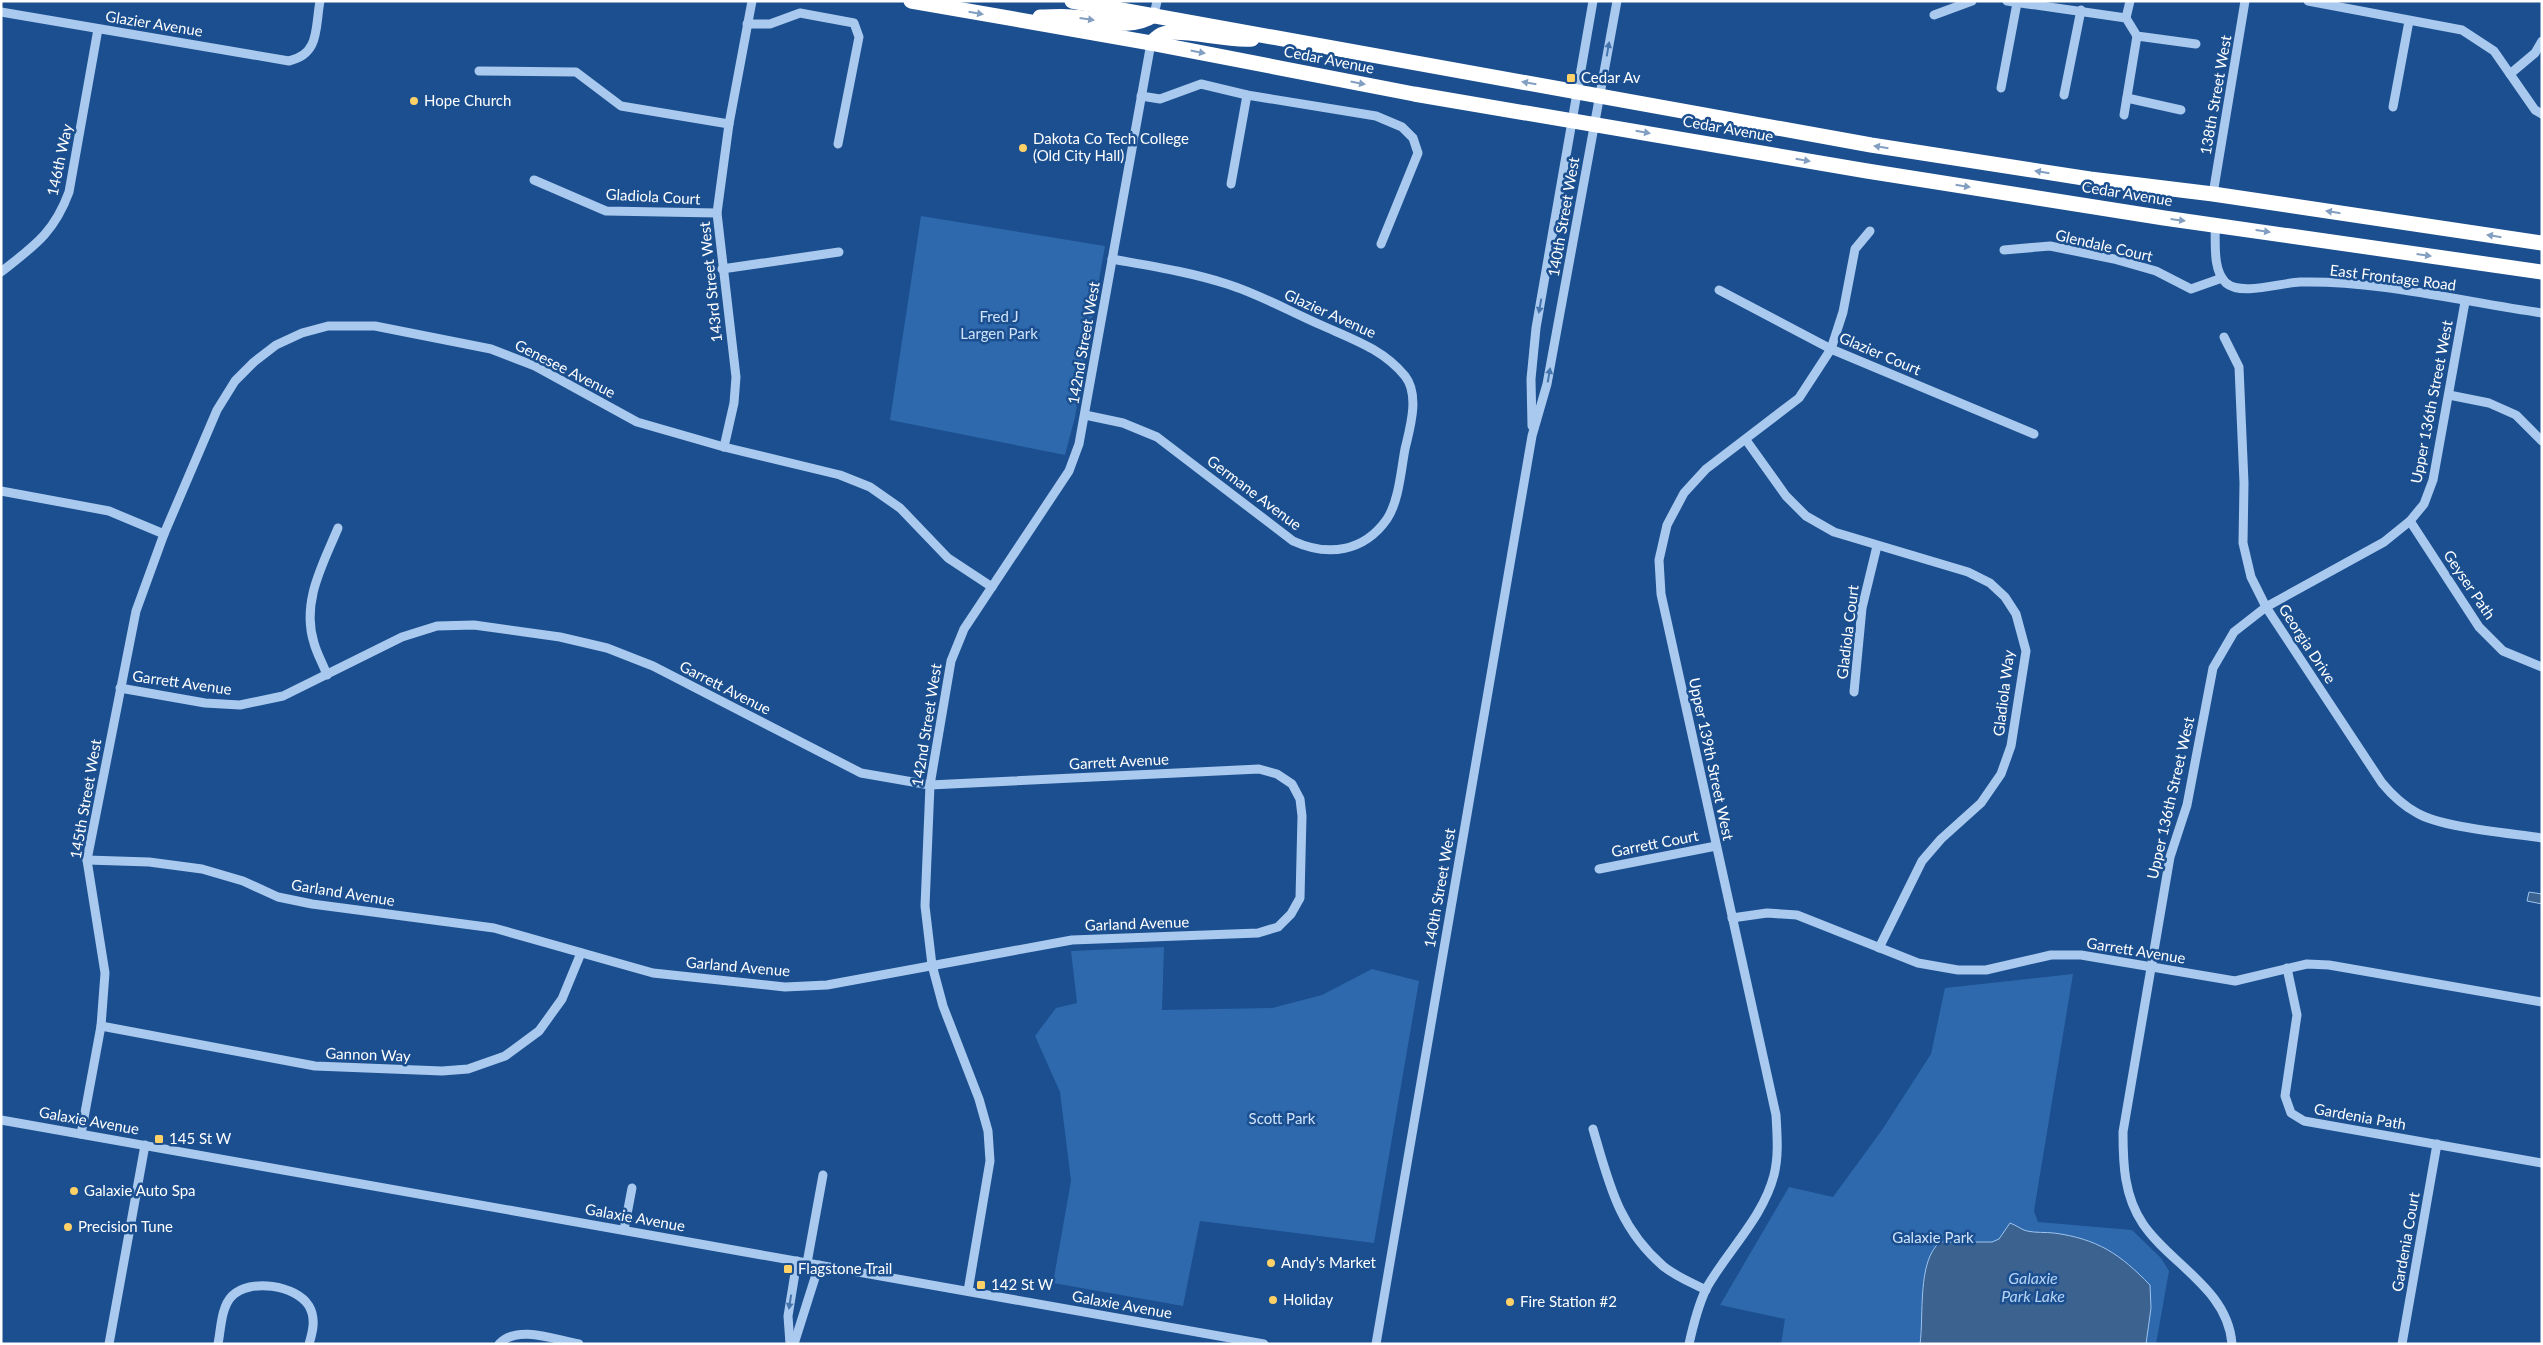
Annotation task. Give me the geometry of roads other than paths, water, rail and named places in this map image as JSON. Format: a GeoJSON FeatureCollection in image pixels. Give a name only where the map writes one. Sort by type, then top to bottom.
{"type":"FeatureCollection","features":[{"type":"Feature","properties":{"kind":"highway","name":"Cedar Avenue"},"geometry":{"type":"LineString","coordinates":[[911,1],[1150,43],[1414,94],[1867,171],[2542,272]]}},
{"type":"Feature","properties":{"kind":"highway","name":"Cedar Avenue"},"geometry":{"type":"LineString","coordinates":[[1072,1],[1155,8],[1270,36],[1871,145],[2090,179],[2213,194],[2542,243]]}},
{"type":"Feature","properties":{"kind":"highway"},"geometry":{"type":"LineString","coordinates":[[1004,18],[1072,17],[1126,24],[1142,22],[1155,8]]}},
{"type":"Feature","properties":{"kind":"highway"},"geometry":{"type":"LineString","coordinates":[[1150,43],[1163,34],[1176,32],[1238,41],[1270,36]]}},
{"type":"Feature","properties":{"kind":"street","name":"Glazier Avenue"},"geometry":{"type":"LineString","coordinates":[[1,12],[289,61],[302,58],[310,51],[320,1]]}},
{"type":"Feature","properties":{"kind":"street","name":"143rd Street West"},"geometry":{"type":"LineString","coordinates":[[724,447],[734,403],[736,377],[717,213],[729,124],[752,1]]}},
{"type":"Feature","properties":{"kind":"street","name":"140th Street West"},"geometry":{"type":"LineString","coordinates":[[1532,436],[1531,379],[1536,328],[1593,1]]}},
{"type":"Feature","properties":{"kind":"street","name":"140th Street West"},"geometry":{"type":"LineString","coordinates":[[1376,1344],[1532,436],[1548,384],[1617,1]]}},
{"type":"Feature","properties":{"kind":"street"},"geometry":{"type":"LineString","coordinates":[[1934,15],[1972,1]]}},
{"type":"Feature","properties":{"kind":"street"},"geometry":{"type":"LineString","coordinates":[[2007,1],[2017,3],[2048,3],[2126,18],[2138,36],[2124,115]]}},
{"type":"Feature","properties":{"kind":"street"},"geometry":{"type":"LineString","coordinates":[[2126,18],[2130,1]]}},
{"type":"Feature","properties":{"kind":"street","name":"138th Street West"},"geometry":{"type":"LineString","coordinates":[[2213,194],[2245,1]]}},
{"type":"Feature","properties":{"kind":"street"},"geometry":{"type":"LineString","coordinates":[[2308,1],[2462,30],[2494,51],[2535,110],[2542,114]]}},
{"type":"Feature","properties":{"kind":"street"},"geometry":{"type":"LineString","coordinates":[[2001,88],[2017,3]]}},
{"type":"Feature","properties":{"kind":"street"},"geometry":{"type":"LineString","coordinates":[[2064,95],[2081,10]]}},
{"type":"Feature","properties":{"kind":"street"},"geometry":{"type":"LineString","coordinates":[[747,24],[770,24],[800,13],[854,23],[859,37],[838,144]]}},
{"type":"Feature","properties":{"kind":"street"},"geometry":{"type":"LineString","coordinates":[[2392,107],[2409,20]]}},
{"type":"Feature","properties":{"kind":"street","name":"146th Way"},"geometry":{"type":"LineString","coordinates":[[1,272],[44,238],[60,216],[69,192],[98,29]]}},
{"type":"Feature","properties":{"kind":"street"},"geometry":{"type":"LineString","coordinates":[[2138,36],[2196,44]]}},
{"type":"Feature","properties":{"kind":"street"},"geometry":{"type":"LineString","coordinates":[[2510,74],[2535,53],[2542,41]]}},
{"type":"Feature","properties":{"kind":"street","name":"142nd Street West"},"geometry":{"type":"LineString","coordinates":[[968,1291],[989,1169],[988,1131],[980,1099],[943,1006],[932,965],[925,906],[930,785],[951,661],[964,629],[1069,471],[1079,444],[1150,43]]}},
{"type":"Feature","properties":{"kind":"street"},"geometry":{"type":"LineString","coordinates":[[479,71],[576,72],[621,106],[729,124]]}},
{"type":"Feature","properties":{"kind":"street"},"geometry":{"type":"LineString","coordinates":[[1141,96],[1160,99],[1201,84],[1247,95],[1376,116],[1402,127],[1413,138],[1418,152],[1381,244]]}},
{"type":"Feature","properties":{"kind":"street"},"geometry":{"type":"LineString","coordinates":[[1231,184],[1247,95]]}},
{"type":"Feature","properties":{"kind":"street"},"geometry":{"type":"LineString","coordinates":[[2127,98],[2181,110]]}},
{"type":"Feature","properties":{"kind":"street","name":"Gladiola Court"},"geometry":{"type":"LineString","coordinates":[[534,180],[606,211],[717,213]]}},
{"type":"Feature","properties":{"kind":"street"},"geometry":{"type":"LineString","coordinates":[[2215,224],[2220,274]]}},
{"type":"Feature","properties":{"kind":"street","name":"Upper 139th Street West"},"geometry":{"type":"LineString","coordinates":[[1689,1344],[1692,1328],[1706,1290],[1764,1202],[1774,1176],[1778,1151],[1776,1115],[1661,594],[1659,560],[1667,525],[1684,493],[1706,469],[1799,398],[1831,349],[1843,312],[1855,249],[1870,231]]}},
{"type":"Feature","properties":{"kind":"street","name":"Glendale Court"},"geometry":{"type":"LineString","coordinates":[[2004,250],[2050,246],[2114,259],[2156,271],[2174,282],[2191,289],[2220,274]]}},
{"type":"Feature","properties":{"kind":"street"},"geometry":{"type":"LineString","coordinates":[[722,269],[839,252]]}},
{"type":"Feature","properties":{"kind":"street","name":"Glazier Avenue"},"geometry":{"type":"LineString","coordinates":[[1112,259],[1185,272],[1229,285],[1380,351],[1406,377],[1412,395],[1412,415],[1394,500]]}},
{"type":"Feature","properties":{"kind":"street","name":"East Frontage Road"},"geometry":{"type":"LineString","coordinates":[[2220,274],[2225,282],[2238,290],[2299,282],[2353,284],[2542,312]]}},
{"type":"Feature","properties":{"kind":"street","name":"Glazier Court"},"geometry":{"type":"LineString","coordinates":[[1718,290],[1831,349],[2034,434]]}},
{"type":"Feature","properties":{"kind":"street","name":"Upper 136th Street West"},"geometry":{"type":"LineString","coordinates":[[2232,1344],[2222,1312],[2207,1289],[2159,1244],[2142,1223],[2129,1196],[2125,1176],[2123,1132],[2170,857],[2186,805],[2213,668],[2234,632],[2266,606],[2384,542],[2410,521],[2424,504],[2434,480],[2465,302]]}},
{"type":"Feature","properties":{"kind":"street","name":"Genesee Avenue"},"geometry":{"type":"LineString","coordinates":[[164,534],[217,410],[235,381],[254,362],[276,345],[302,333],[328,326],[374,326],[491,349],[535,366],[637,422],[724,447],[840,475],[870,487],[900,508],[948,558],[992,588]]}},
{"type":"Feature","properties":{"kind":"street","name":"Georgia Drive"},"geometry":{"type":"LineString","coordinates":[[2224,337],[2239,367],[2244,484],[2243,543],[2252,577],[2266,606],[2382,784],[2398,802],[2418,814],[2441,822],[2542,838]]}},
{"type":"Feature","properties":{"kind":"street"},"geometry":{"type":"LineString","coordinates":[[2449,395],[2489,403],[2516,416],[2542,441]]}},
{"type":"Feature","properties":{"kind":"street","name":"Germane Avenue"},"geometry":{"type":"LineString","coordinates":[[1085,415],[1123,423],[1156,438],[1293,541],[1310,549],[1330,552],[1363,542],[1387,518],[1394,500]]}},
{"type":"Feature","properties":{"kind":"street","name":"Gladiola Way"},"geometry":{"type":"LineString","coordinates":[[1746,440],[1786,496],[1806,516],[1834,532],[1968,572],[1990,583],[2005,597],[2016,614],[2026,651],[2011,746],[2001,774],[1981,803],[1941,839],[1922,861],[1879,948]]}},
{"type":"Feature","properties":{"kind":"street"},"geometry":{"type":"LineString","coordinates":[[1,491],[109,511],[164,534]]}},
{"type":"Feature","properties":{"kind":"street","name":"Geyser Path"},"geometry":{"type":"LineString","coordinates":[[2410,521],[2479,627],[2503,652],[2542,667]]}},
{"type":"Feature","properties":{"kind":"street"},"geometry":{"type":"LineString","coordinates":[[328,675],[313,642],[310,608],[315,582],[338,528]]}},
{"type":"Feature","properties":{"kind":"street","name":"145th Street West"},"geometry":{"type":"LineString","coordinates":[[81,1134],[100,1026],[105,973],[87,860],[136,610],[164,534]]}},
{"type":"Feature","properties":{"kind":"street","name":"Gladiola Court"},"geometry":{"type":"LineString","coordinates":[[1854,692],[1862,608],[1877,546]]}},
{"type":"Feature","properties":{"kind":"street","name":"Garrett Avenue"},"geometry":{"type":"LineString","coordinates":[[120,688],[205,704],[240,705],[283,696],[402,637],[437,626],[474,625],[560,636],[607,648],[654,666],[861,773],[930,785],[1259,769],[1278,774],[1292,784],[1300,799],[1302,816]]}},
{"type":"Feature","properties":{"kind":"street","name":"Garland Avenue"},"geometry":{"type":"LineString","coordinates":[[87,860],[148,862],[202,868],[243,881],[278,896],[304,902],[494,928],[653,973],[785,987],[827,985],[1072,940],[1258,933],[1278,927],[1291,914],[1300,898],[1302,816]]}},
{"type":"Feature","properties":{"kind":"street","name":"Garrett Court"},"geometry":{"type":"LineString","coordinates":[[1599,869],[1716,846]]}},
{"type":"Feature","properties":{"kind":"street","name":"Garrett Avenue"},"geometry":{"type":"LineString","coordinates":[[1732,918],[1767,913],[1797,915],[1918,963],[1958,970],[1986,970],[2051,955],[2081,955],[2235,982],[2307,964],[2329,965],[2542,1002]]}},
{"type":"Feature","properties":{"kind":"street","name":"Gannon Way"},"geometry":{"type":"LineString","coordinates":[[100,1026],[315,1066],[442,1071],[468,1069],[505,1056],[539,1031],[562,999],[581,953]]}},
{"type":"Feature","properties":{"kind":"street","name":"Gardenia Path"},"geometry":{"type":"LineString","coordinates":[[2287,968],[2297,1015],[2285,1096],[2291,1113],[2304,1121],[2542,1163]]}},
{"type":"Feature","properties":{"kind":"street","name":"Galaxie Avenue"},"geometry":{"type":"LineString","coordinates":[[1,1120],[1264,1344]]}},
{"type":"Feature","properties":{"kind":"street"},"geometry":{"type":"LineString","coordinates":[[1593,1129],[1615,1200],[1631,1233],[1664,1266],[1706,1290]]}},
{"type":"Feature","properties":{"kind":"street","name":"Gardenia Court"},"geometry":{"type":"LineString","coordinates":[[2402,1344],[2437,1144]]}},
{"type":"Feature","properties":{"kind":"street"},"geometry":{"type":"LineString","coordinates":[[109,1344],[145,1145]]}},
{"type":"Feature","properties":{"kind":"street"},"geometry":{"type":"LineString","coordinates":[[807,1263],[823,1176]]}},
{"type":"Feature","properties":{"kind":"street"},"geometry":{"type":"LineString","coordinates":[[624,1230],[632,1188]]}},
{"type":"Feature","properties":{"kind":"street"},"geometry":{"type":"LineString","coordinates":[[790,1344],[788,1316],[797,1261]]}},
{"type":"Feature","properties":{"kind":"street"},"geometry":{"type":"LineString","coordinates":[[794,1344],[819,1265]]}},
{"type":"Feature","properties":{"kind":"street"},"geometry":{"type":"LineString","coordinates":[[218,1344],[228,1301],[243,1288],[256,1286],[287,1291],[304,1300],[313,1319],[309,1344]]}},
{"type":"Feature","properties":{"kind":"street"},"geometry":{"type":"LineString","coordinates":[[499,1344],[505,1337],[514,1334],[579,1344]]}},
{"type":"Feature","properties":{"kind":"water"},"geometry":{"type":"Polygon","coordinates":[[[2529,892],[2542,894],[2542,904],[2527,901],[2529,892]]]}},
{"type":"Feature","properties":{"kind":"water","name":"Galaxie Park Lake"},"geometry":{"type":"Polygon","coordinates":[[[2010,1223],[2027,1231],[2054,1233],[2083,1239],[2107,1250],[2129,1265],[2150,1285],[2151,1308],[2146,1344],[1920,1344],[1925,1275],[1933,1251],[1940,1242],[1992,1242],[1999,1239],[2010,1223]]]}},
{"type":"Feature","properties":{"kind":"place","name":"Cedar Av"},"geometry":{"type":"Point","coordinates":[1571,78]}},
{"type":"Feature","properties":{"kind":"place","name":"Hope Church"},"geometry":{"type":"Point","coordinates":[414,101]}},
{"type":"Feature","properties":{"kind":"place","name":"Dakota Co Tech College (Old City Hall)"},"geometry":{"type":"Point","coordinates":[1023,148]}},
{"type":"Feature","properties":{"kind":"place","name":"145 St W"},"geometry":{"type":"Point","coordinates":[159,1139]}},
{"type":"Feature","properties":{"kind":"place","name":"Galaxie Auto Spa"},"geometry":{"type":"Point","coordinates":[74,1191]}},
{"type":"Feature","properties":{"kind":"place","name":"Precision Tune"},"geometry":{"type":"Point","coordinates":[68,1227]}},
{"type":"Feature","properties":{"kind":"place","name":"Andy's Market"},"geometry":{"type":"Point","coordinates":[1271,1263]}},
{"type":"Feature","properties":{"kind":"place","name":"Flagstone Trail"},"geometry":{"type":"Point","coordinates":[788,1269]}},
{"type":"Feature","properties":{"kind":"place","name":"142 St W"},"geometry":{"type":"Point","coordinates":[981,1285]}},
{"type":"Feature","properties":{"kind":"place","name":"Holiday"},"geometry":{"type":"Point","coordinates":[1273,1300]}},
{"type":"Feature","properties":{"kind":"place","name":"Fire Station #2"},"geometry":{"type":"Point","coordinates":[1510,1302]}},
{"type":"Feature","properties":{"kind":"park label","name":"Fred J Largen Park"},"geometry":{"type":"Point","coordinates":[999,326]}},
{"type":"Feature","properties":{"kind":"park label","name":"Scott Park"},"geometry":{"type":"Point","coordinates":[1282,1119]}},
{"type":"Feature","properties":{"kind":"park label","name":"Galaxie Park"},"geometry":{"type":"Point","coordinates":[1933,1238]}}]}
